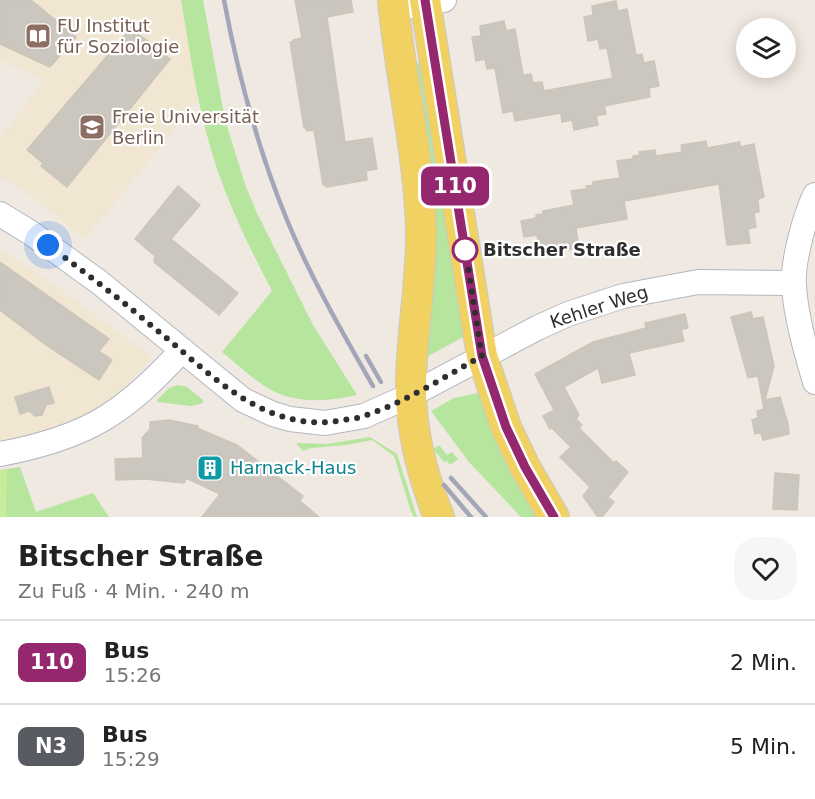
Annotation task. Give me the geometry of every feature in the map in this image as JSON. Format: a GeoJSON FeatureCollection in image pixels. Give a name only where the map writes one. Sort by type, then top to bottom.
{"type":"FeatureCollection","features":[{"type":"Feature","properties":{"kind":"main road"},"geometry":{"type":"LineString","coordinates":[[432,1],[482,356],[506,427],[525,467],[554,517]]}},
{"type":"Feature","properties":{"kind":"main road"},"geometry":{"type":"LineString","coordinates":[[393,4],[418,182],[421,231],[421,268],[411,395],[417,446],[439,517]]}},
{"type":"Feature","properties":{"kind":"street"},"geometry":{"type":"LineString","coordinates":[[393,4],[432,1]]}},
{"type":"Feature","properties":{"kind":"street"},"geometry":{"type":"LineString","coordinates":[[815,195],[802,233],[794,283],[803,341],[815,382]]}},
{"type":"Feature","properties":{"kind":"street","name":"Kehler Weg"},"geometry":{"type":"LineString","coordinates":[[0,214],[32,233],[99,282],[243,400],[290,419],[324,423],[355,418],[411,395],[482,356],[568,314],[623,296],[654,288],[698,282],[794,283]]}},
{"type":"Feature","properties":{"kind":"street"},"geometry":{"type":"LineString","coordinates":[[0,454],[38,447],[76,434],[112,415],[136,397],[182,350]]}},
{"type":"Feature","properties":{"kind":"shaded area","name":"Freie Universität Berlin"},"geometry":{"type":"Polygon","coordinates":[[[0,0],[181,0],[199,99],[85,239],[34,198],[0,176],[0,139],[44,81],[0,60],[0,0]]]}},
{"type":"Feature","properties":{"kind":"shaded area"},"geometry":{"type":"Polygon","coordinates":[[[0,249],[46,279],[149,355],[149,361],[119,392],[118,400],[84,420],[0,444],[0,249]]]}},
{"type":"Feature","properties":{"kind":"green space"},"geometry":{"type":"Polygon","coordinates":[[[181,0],[203,0],[225,120],[246,187],[313,325],[357,395],[310,400],[276,393],[222,352],[272,291],[219,176],[199,102],[181,0]]]}},
{"type":"Feature","properties":{"kind":"green space"},"geometry":{"type":"Polygon","coordinates":[[[425,62],[467,335],[423,359],[412,64],[425,62]]]}},
{"type":"Feature","properties":{"kind":"green space"},"geometry":{"type":"Polygon","coordinates":[[[178,385],[187,387],[203,400],[203,403],[191,406],[157,402],[169,388],[178,385]]]}},
{"type":"Feature","properties":{"kind":"green space"},"geometry":{"type":"Polygon","coordinates":[[[483,392],[541,517],[521,517],[469,462],[431,411],[454,398],[483,392]]]}},
{"type":"Feature","properties":{"kind":"green space"},"geometry":{"type":"Polygon","coordinates":[[[370,437],[397,454],[417,517],[414,517],[411,511],[394,456],[372,440],[303,451],[296,443],[327,444],[370,437]]]}},
{"type":"Feature","properties":{"kind":"green space"},"geometry":{"type":"Polygon","coordinates":[[[439,445],[447,455],[452,452],[458,459],[450,465],[447,461],[444,462],[433,449],[439,445]]]}},
{"type":"Feature","properties":{"kind":"green space"},"geometry":{"type":"Polygon","coordinates":[[[20,467],[36,512],[93,493],[109,517],[0,517],[0,470],[20,467]]]}},
{"type":"Feature","properties":{"kind":"green space"},"geometry":{"type":"Polygon","coordinates":[[[0,470],[7,470],[6,517],[0,517],[0,470]]]}},
{"type":"Feature","properties":{"kind":"building","name":"FU Institut für Soziologie"},"geometry":{"type":"Polygon","coordinates":[[[0,0],[31,0],[76,37],[50,67],[0,44],[0,0]]]}},
{"type":"Feature","properties":{"kind":"building"},"geometry":{"type":"Polygon","coordinates":[[[295,0],[351,0],[353,12],[327,17],[345,142],[372,138],[377,169],[366,171],[367,180],[326,187],[323,185],[314,130],[307,131],[304,128],[290,42],[302,38],[295,0]]]}},
{"type":"Feature","properties":{"kind":"building"},"geometry":{"type":"Polygon","coordinates":[[[616,1],[618,11],[627,9],[636,55],[642,54],[644,63],[654,61],[659,86],[649,88],[650,97],[604,106],[606,114],[596,116],[598,125],[574,130],[572,120],[562,122],[561,113],[515,121],[513,111],[503,113],[495,68],[487,69],[485,59],[476,61],[472,37],[481,36],[480,26],[504,21],[506,31],[515,29],[523,75],[531,74],[533,83],[542,82],[544,91],[613,78],[607,48],[600,49],[598,39],[588,41],[584,17],[593,15],[592,6],[616,1]]]}},
{"type":"Feature","properties":{"kind":"building"},"geometry":{"type":"Polygon","coordinates":[[[131,28],[170,59],[67,187],[41,166],[43,163],[27,150],[131,28]]]}},
{"type":"Feature","properties":{"kind":"building"},"geometry":{"type":"Polygon","coordinates":[[[706,141],[707,148],[740,142],[740,147],[754,144],[764,197],[758,199],[759,212],[754,213],[756,227],[748,229],[750,243],[727,245],[719,184],[624,201],[627,219],[576,228],[579,248],[548,254],[548,250],[540,252],[537,235],[524,237],[521,221],[536,218],[536,215],[543,214],[543,211],[574,205],[571,191],[587,189],[586,186],[593,185],[593,182],[620,178],[617,161],[633,159],[633,156],[640,155],[639,152],[655,150],[656,156],[682,152],[681,145],[706,141]]]}},
{"type":"Feature","properties":{"kind":"building"},"geometry":{"type":"Polygon","coordinates":[[[178,186],[200,205],[171,239],[238,293],[219,315],[154,262],[155,256],[135,239],[178,186]]]}},
{"type":"Feature","properties":{"kind":"building"},"geometry":{"type":"Polygon","coordinates":[[[0,262],[109,339],[99,351],[112,360],[99,380],[46,345],[0,310],[0,262]]]}},
{"type":"Feature","properties":{"kind":"building"},"geometry":{"type":"Polygon","coordinates":[[[751,312],[753,319],[763,317],[774,366],[765,400],[780,397],[789,434],[763,440],[761,433],[755,434],[752,420],[758,418],[757,411],[764,409],[758,376],[748,378],[731,317],[751,312]]]}},
{"type":"Feature","properties":{"kind":"building"},"geometry":{"type":"Polygon","coordinates":[[[685,314],[688,328],[681,330],[684,341],[629,353],[635,375],[602,383],[598,368],[564,387],[579,415],[576,419],[582,425],[579,428],[614,463],[616,461],[628,472],[608,497],[614,502],[602,517],[598,517],[583,496],[590,487],[560,457],[571,447],[552,428],[550,429],[543,416],[554,410],[535,374],[593,342],[646,328],[645,323],[685,314]]]}},
{"type":"Feature","properties":{"kind":"building"},"geometry":{"type":"Polygon","coordinates":[[[49,387],[54,403],[46,405],[42,415],[35,416],[29,411],[20,414],[15,397],[49,387]]]}},
{"type":"Feature","properties":{"kind":"building","name":"Harnack-Haus"},"geometry":{"type":"Polygon","coordinates":[[[169,420],[198,426],[197,428],[237,445],[303,496],[300,501],[319,517],[202,517],[220,494],[186,478],[184,483],[145,479],[116,480],[115,459],[143,458],[142,438],[150,429],[150,422],[169,420]]]}},
{"type":"Feature","properties":{"kind":"building"},"geometry":{"type":"Polygon","coordinates":[[[775,473],[799,475],[797,510],[773,509],[775,473]]]}},
{"type":"Feature","properties":{"kind":"railway"},"geometry":{"type":"LineString","coordinates":[[224,0],[250,112],[287,220],[338,325],[373,386]]}},
{"type":"Feature","properties":{"kind":"railway"},"geometry":{"type":"LineString","coordinates":[[366,356],[381,382]]}},
{"type":"Feature","properties":{"kind":"railway"},"geometry":{"type":"LineString","coordinates":[[451,478],[486,517]]}},
{"type":"Feature","properties":{"kind":"railway"},"geometry":{"type":"LineString","coordinates":[[444,485],[471,517]]}},
{"type":"Feature","properties":{"kind":"bus line","name":"110"},"geometry":{"type":"LineString","coordinates":[[425,0],[482,356],[506,427],[525,467],[554,517]]}},
{"type":"Feature","properties":{"kind":"place","name":"FU Institut für Soziologie"},"geometry":{"type":"Point","coordinates":[38,36]}},
{"type":"Feature","properties":{"kind":"place","name":"Freie Universität Berlin"},"geometry":{"type":"Point","coordinates":[92,127]}},
{"type":"Feature","properties":{"kind":"place","name":"Bitscher Straße"},"geometry":{"type":"Point","coordinates":[465,250]}},
{"type":"Feature","properties":{"kind":"place","name":"Harnack-Haus"},"geometry":{"type":"Point","coordinates":[210,468]}},
{"type":"Feature","properties":{"kind":"route"},"geometry":{"type":"LineString","coordinates":[[48,245],[99,282],[243,400],[290,419],[324,423],[364,416],[411,395],[482,356],[464,242],[465,250]]}}]}
